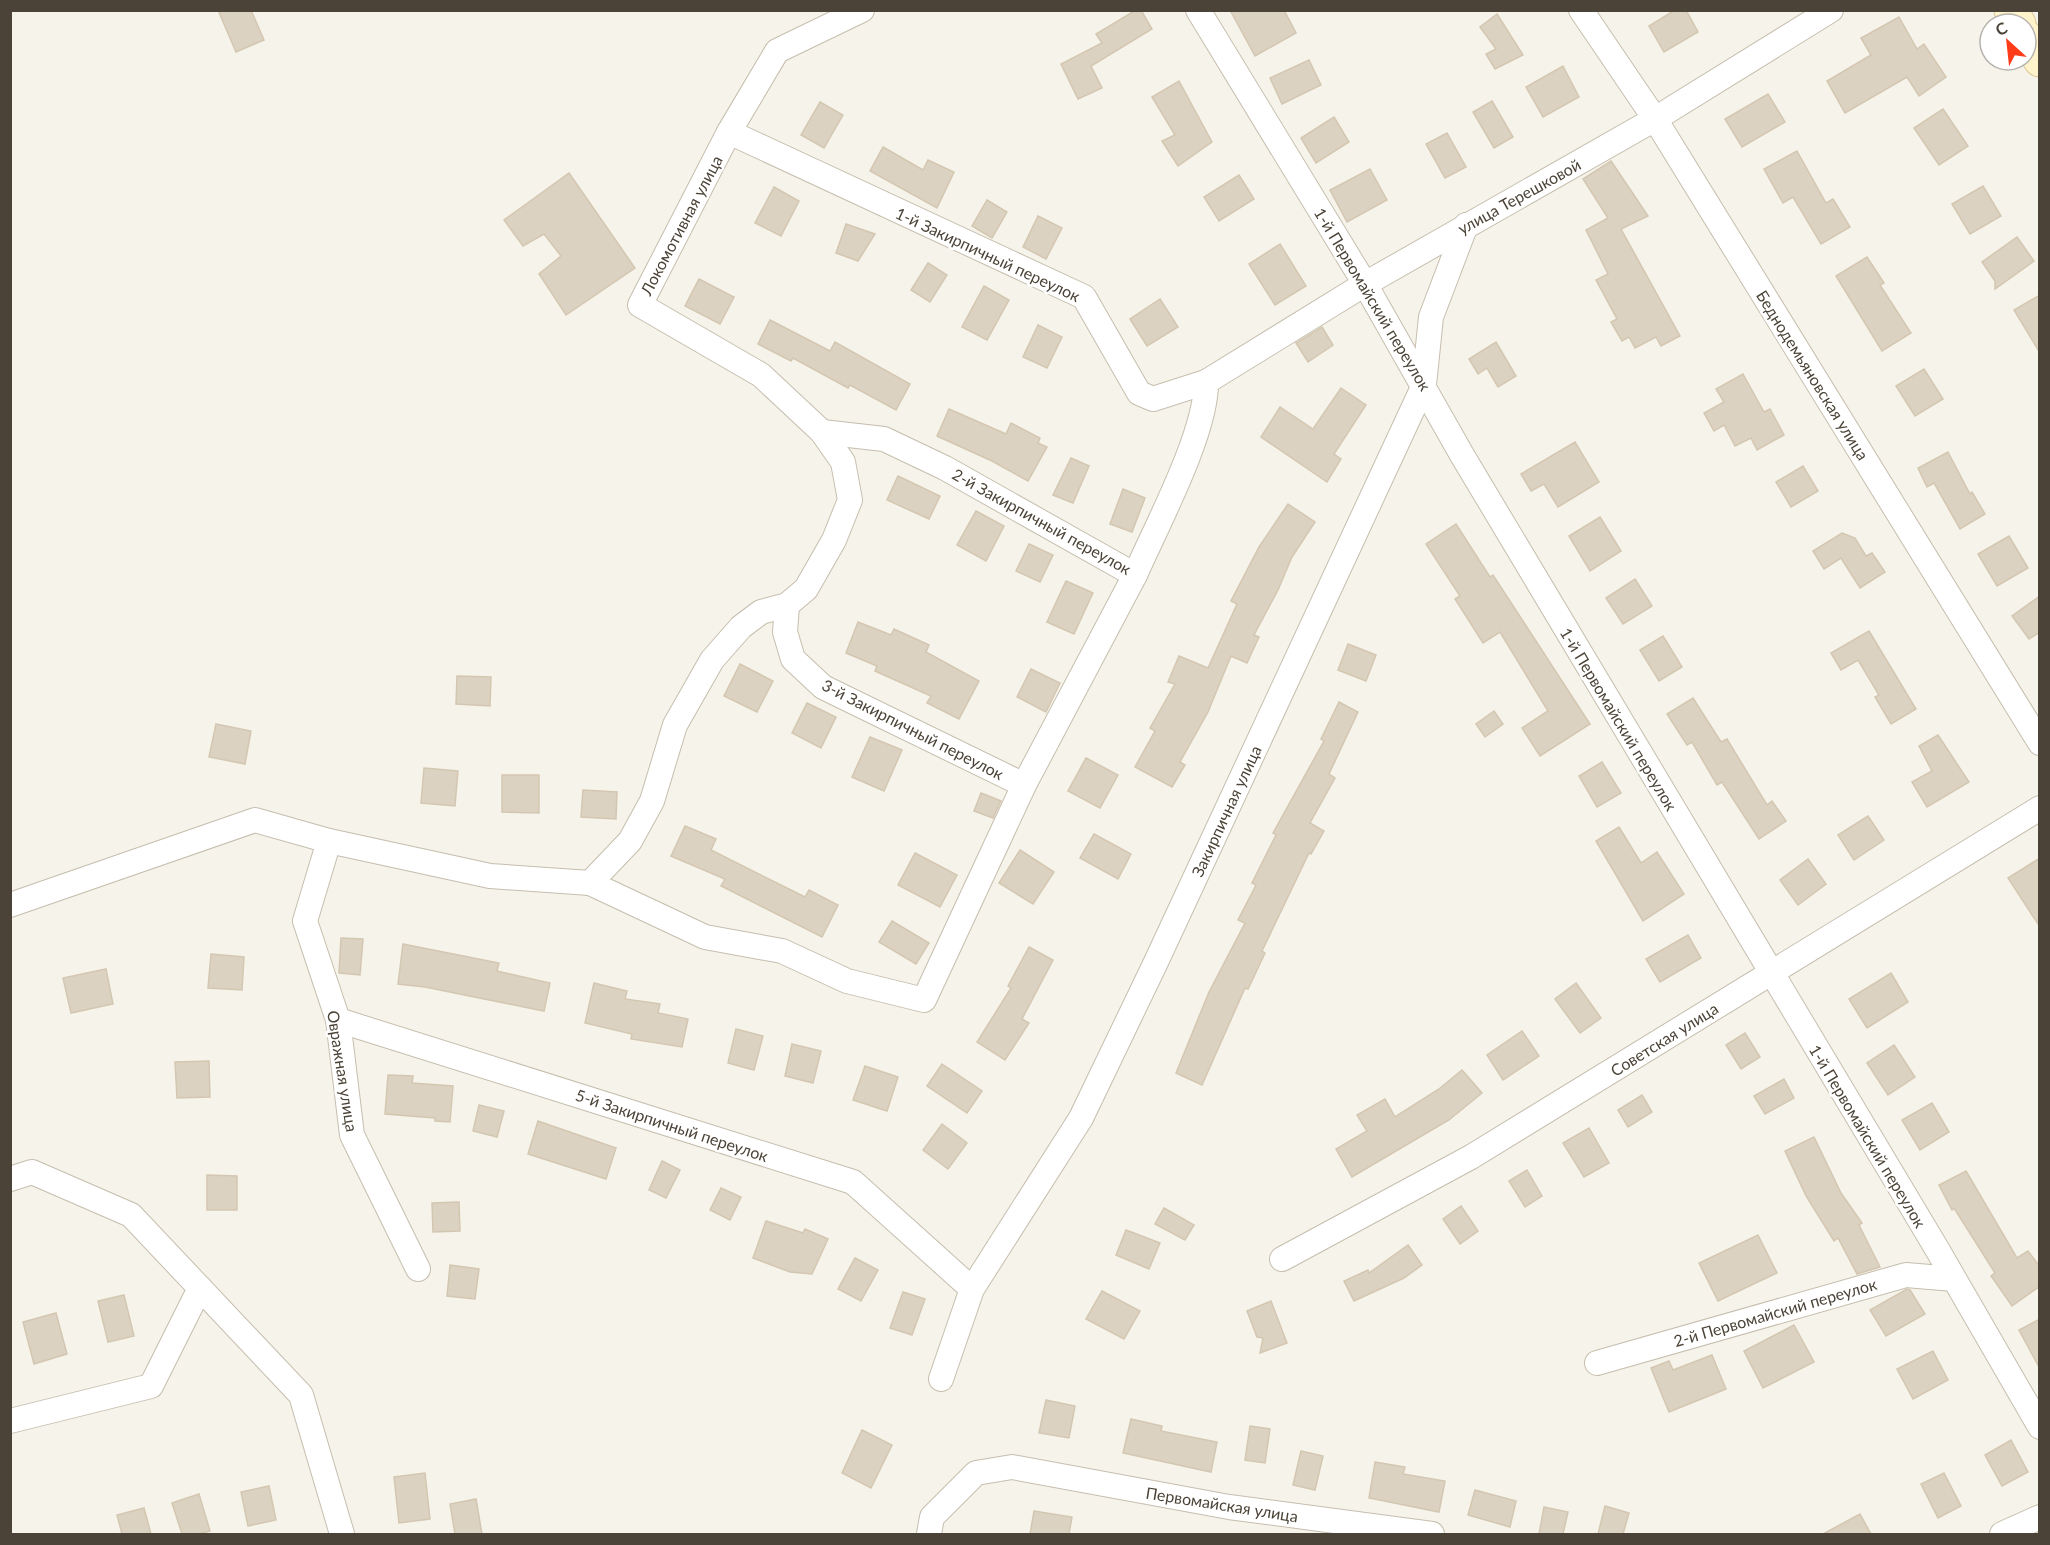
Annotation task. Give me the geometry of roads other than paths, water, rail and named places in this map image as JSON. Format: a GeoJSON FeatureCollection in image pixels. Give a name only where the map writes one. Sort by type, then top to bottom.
{"type":"FeatureCollection","features":[{"type":"Feature","properties":{"kind":"street","name":"Локомотивная улица"},"geometry":{"type":"LineString","coordinates":[[590,883],[630,841],[652,801],[675,725],[712,660],[741,627],[760,612],[787,605],[806,589],[834,540],[850,500],[843,462],[822,432],[761,375],[640,305],[729,132],[777,51],[862,10]]}},
{"type":"Feature","properties":{"kind":"street","name":"1-й Первомайский переулок"},"geometry":{"type":"LineString","coordinates":[[1198,10],[1365,284],[1462,455],[2040,1427]]}},
{"type":"Feature","properties":{"kind":"street","name":"Беднодемьяновская улица"},"geometry":{"type":"LineString","coordinates":[[1581,10],[1655,119],[2040,743]]}},
{"type":"Feature","properties":{"kind":"street","name":"улица Терешковой"},"geometry":{"type":"LineString","coordinates":[[1206,382],[1365,284],[1655,119],[1831,10]]}},
{"type":"Feature","properties":{"kind":"street","name":"1-й Закирпичный переулок"},"geometry":{"type":"LineString","coordinates":[[729,132],[1084,297],[1139,393],[1153,399],[1206,382]]}},
{"type":"Feature","properties":{"kind":"street","name":"Закирпичная улица"},"geometry":{"type":"LineString","coordinates":[[941,1379],[972,1289],[1081,1118],[1156,962],[1424,385],[1431,317],[1466,225]]}},
{"type":"Feature","properties":{"kind":"street","name":"2-й Закирпичный переулок"},"geometry":{"type":"LineString","coordinates":[[822,432],[884,439],[945,468],[1135,575],[1186,460],[1207,396],[1206,382]]}},
{"type":"Feature","properties":{"kind":"street"},"geometry":{"type":"LineString","coordinates":[[10,905],[255,820],[329,842],[490,876],[590,883],[705,937],[782,951],[847,981],[924,1000],[1024,785],[1135,575]]}},
{"type":"Feature","properties":{"kind":"street","name":"3-й Закирпичный переулок"},"geometry":{"type":"LineString","coordinates":[[787,605],[785,632],[793,659],[823,687],[1024,785]]}},
{"type":"Feature","properties":{"kind":"street","name":"Советская улица"},"geometry":{"type":"LineString","coordinates":[[1282,1259],[1471,1157],[2040,808]]}},
{"type":"Feature","properties":{"kind":"street","name":"Овражная улица"},"geometry":{"type":"LineString","coordinates":[[329,842],[304,921],[338,1020],[352,1135],[418,1269]]}},
{"type":"Feature","properties":{"kind":"street","name":"5-й Закирпичный переулок"},"geometry":{"type":"LineString","coordinates":[[338,1020],[853,1182],[972,1289]]}},
{"type":"Feature","properties":{"kind":"street"},"geometry":{"type":"LineString","coordinates":[[10,1179],[32,1172],[131,1215],[301,1395],[342,1534]]}},
{"type":"Feature","properties":{"kind":"street","name":"2-й Первомайский переулок"},"geometry":{"type":"LineString","coordinates":[[1597,1363],[1906,1275],[1954,1279]]}},
{"type":"Feature","properties":{"kind":"street"},"geometry":{"type":"LineString","coordinates":[[10,1421],[151,1386],[200,1288]]}},
{"type":"Feature","properties":{"kind":"street","name":"Первомайская улица"},"geometry":{"type":"LineString","coordinates":[[928,1534],[932,1517],[976,1473],[1012,1467],[1229,1507],[1432,1534]]}},
{"type":"Feature","properties":{"kind":"street"},"geometry":{"type":"LineString","coordinates":[[2002,1534],[2040,1517]]}}]}
